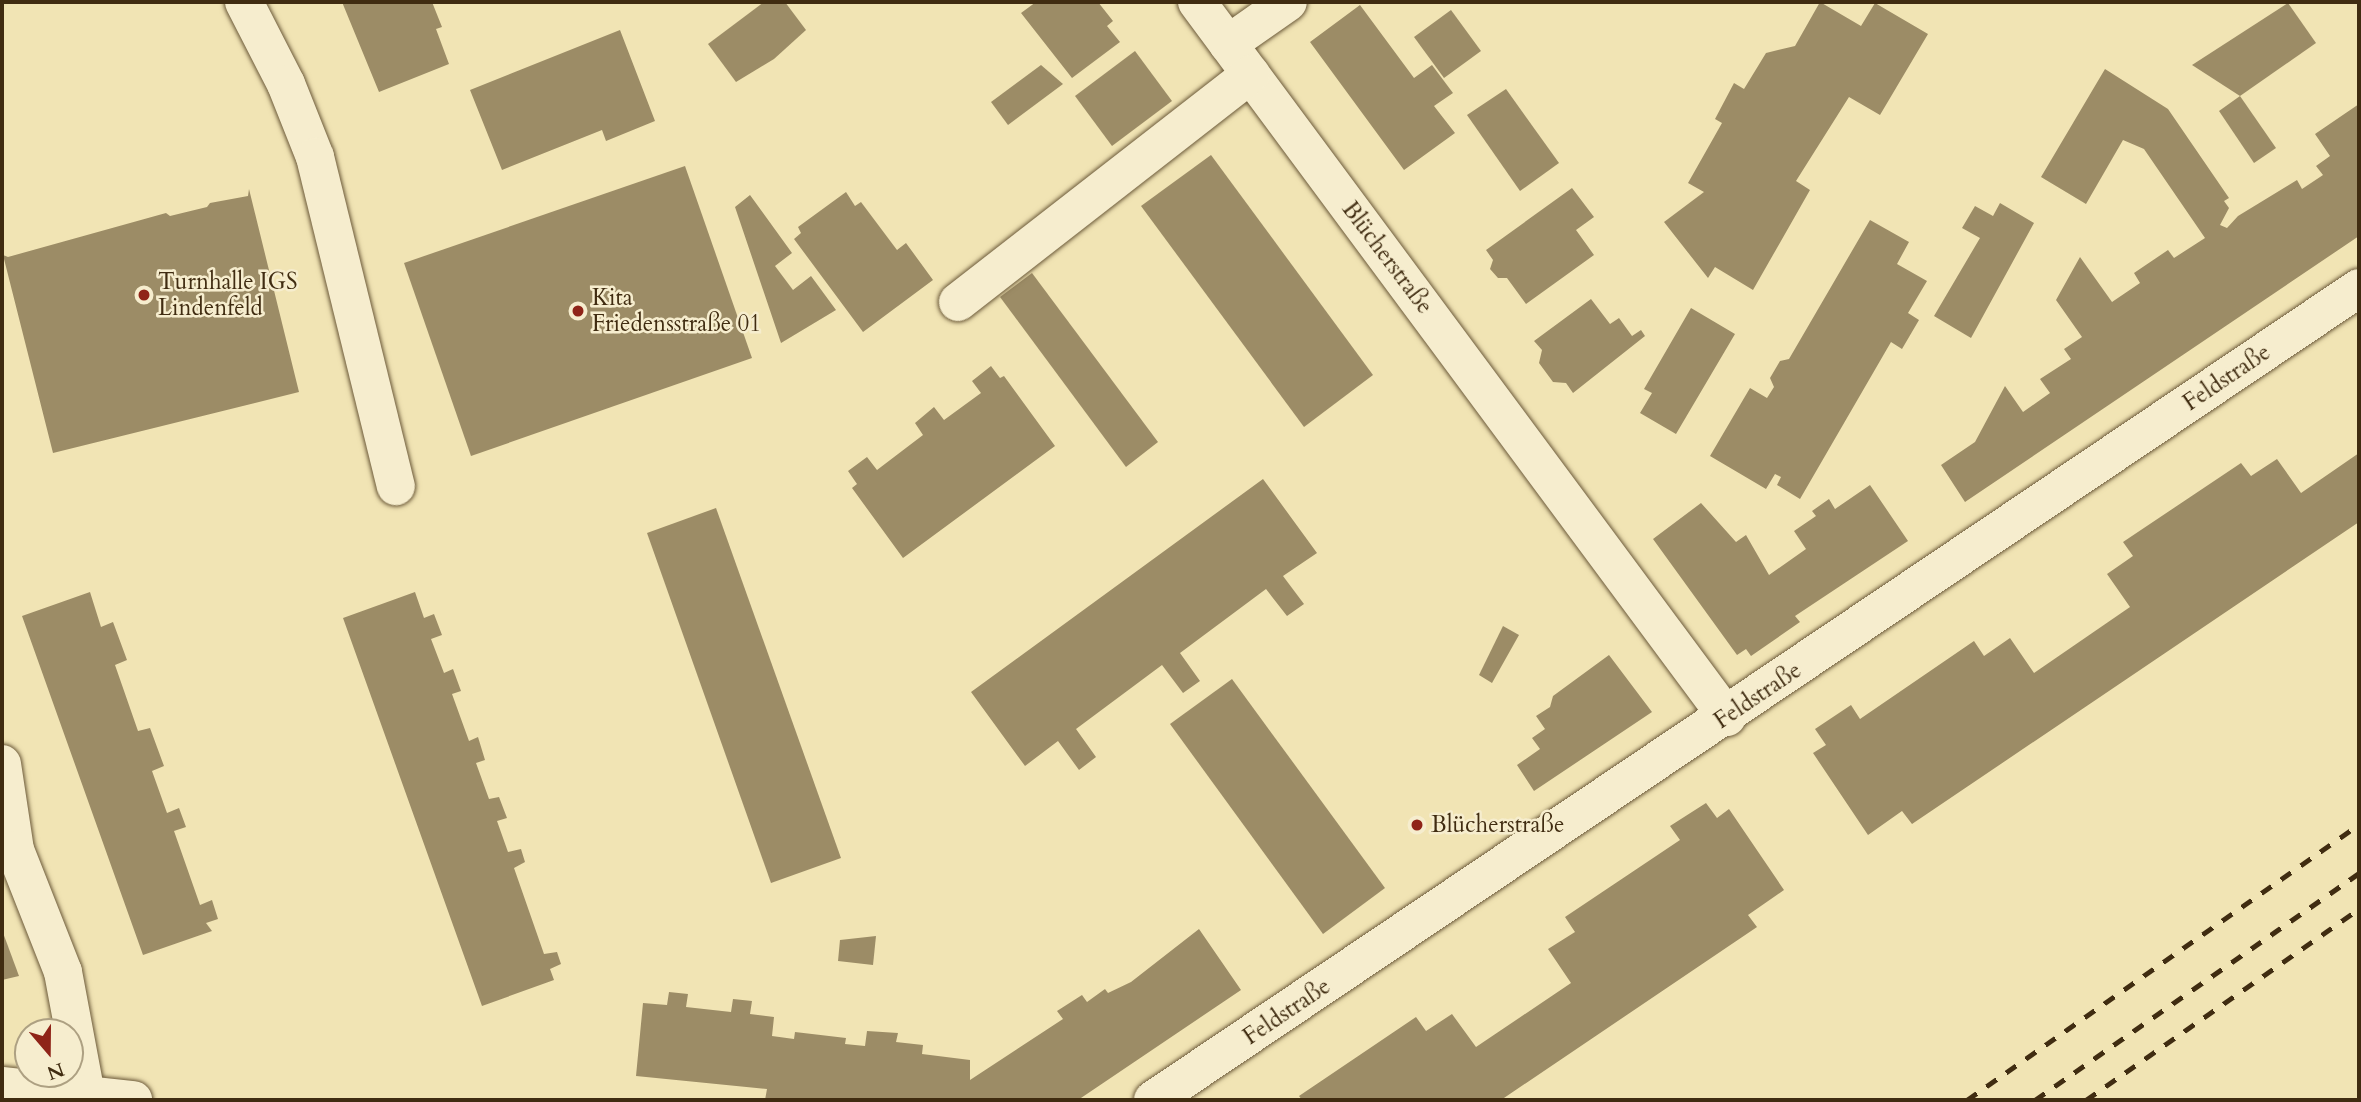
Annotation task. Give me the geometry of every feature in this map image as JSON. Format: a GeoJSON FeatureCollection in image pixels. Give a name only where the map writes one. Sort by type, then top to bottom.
{"type":"FeatureCollection","features":[{"type":"Feature","properties":{"kind":"street"},"geometry":{"type":"LineString","coordinates":[[244,2],[300,116],[315,156],[396,486]]}},
{"type":"Feature","properties":{"kind":"street","name":"Blücherstraße"},"geometry":{"type":"LineString","coordinates":[[1197,2],[1727,717]]}},
{"type":"Feature","properties":{"kind":"street"},"geometry":{"type":"LineString","coordinates":[[1228,44],[1288,2]]}},
{"type":"Feature","properties":{"kind":"street"},"geometry":{"type":"LineString","coordinates":[[958,302],[1251,74]]}},
{"type":"Feature","properties":{"kind":"street","name":"Feldstraße"},"geometry":{"type":"LineString","coordinates":[[1153,1100],[1727,717],[2359,288]]}},
{"type":"Feature","properties":{"kind":"street"},"geometry":{"type":"LineString","coordinates":[[2,764],[15,850],[63,972],[86,1095]]}},
{"type":"Feature","properties":{"kind":"street"},"geometry":{"type":"LineString","coordinates":[[2,1086],[133,1100]]}},
{"type":"Feature","properties":{"kind":"building"},"geometry":{"type":"Polygon","coordinates":[[[342,2],[432,2],[442,27],[436,29],[449,64],[379,92],[342,2]]]}},
{"type":"Feature","properties":{"kind":"building"},"geometry":{"type":"Polygon","coordinates":[[[764,2],[785,2],[806,30],[774,59],[736,82],[708,44],[764,2]]]}},
{"type":"Feature","properties":{"kind":"building"},"geometry":{"type":"Polygon","coordinates":[[[1036,2],[1098,2],[1113,21],[1107,26],[1120,42],[1072,78],[1021,13],[1036,2]]]}},
{"type":"Feature","properties":{"kind":"building"},"geometry":{"type":"Polygon","coordinates":[[[1820,2],[1861,26],[1875,3],[1928,34],[1880,115],[1849,97],[1796,181],[1810,190],[1753,290],[1715,267],[1708,278],[1664,222],[1704,192],[1688,183],[1722,123],[1715,119],[1734,83],[1744,89],[1766,53],[1795,46],[1820,2]]]}},
{"type":"Feature","properties":{"kind":"building"},"geometry":{"type":"Polygon","coordinates":[[[2288,3],[2316,43],[2240,96],[2192,65],[2288,3]]]}},
{"type":"Feature","properties":{"kind":"building"},"geometry":{"type":"Polygon","coordinates":[[[1360,5],[1414,78],[1432,65],[1453,93],[1434,106],[1455,133],[1404,170],[1310,42],[1360,5]]]}},
{"type":"Feature","properties":{"kind":"building"},"geometry":{"type":"Polygon","coordinates":[[[1451,10],[1481,51],[1444,78],[1414,37],[1451,10]]]}},
{"type":"Feature","properties":{"kind":"building"},"geometry":{"type":"Polygon","coordinates":[[[620,30],[655,121],[606,141],[602,130],[502,170],[470,90],[620,30]]]}},
{"type":"Feature","properties":{"kind":"building"},"geometry":{"type":"Polygon","coordinates":[[[1135,51],[1172,101],[1112,146],[1075,96],[1135,51]]]}},
{"type":"Feature","properties":{"kind":"building"},"geometry":{"type":"Polygon","coordinates":[[[1041,65],[1063,84],[1008,125],[991,102],[1041,65]]]}},
{"type":"Feature","properties":{"kind":"building"},"geometry":{"type":"Polygon","coordinates":[[[2105,69],[2168,109],[2229,198],[2224,201],[2229,208],[2220,225],[2227,228],[2238,216],[2297,180],[2302,189],[2323,175],[2316,166],[2330,156],[2315,134],[2359,104],[2359,236],[1965,502],[1941,465],[1975,442],[2005,386],[2023,412],[2050,393],[2040,379],[2071,359],[2064,349],[2082,337],[2056,300],[2080,257],[2112,302],[2140,283],[2134,273],[2168,250],[2174,258],[2205,238],[2144,149],[2123,140],[2086,204],[2041,177],[2105,69]]]}},
{"type":"Feature","properties":{"kind":"building"},"geometry":{"type":"Polygon","coordinates":[[[1506,89],[1559,163],[1520,191],[1467,115],[1506,89]]]}},
{"type":"Feature","properties":{"kind":"building"},"geometry":{"type":"Polygon","coordinates":[[[2240,96],[2276,148],[2254,163],[2219,111],[2240,96]]]}},
{"type":"Feature","properties":{"kind":"building"},"geometry":{"type":"Polygon","coordinates":[[[1211,155],[1373,375],[1304,427],[1141,206],[1211,155]]]}},
{"type":"Feature","properties":{"kind":"building","name":"Kita Friedensstraße 01"},"geometry":{"type":"Polygon","coordinates":[[[685,166],[752,358],[471,456],[404,263],[685,166]]]}},
{"type":"Feature","properties":{"kind":"building"},"geometry":{"type":"Polygon","coordinates":[[[1572,188],[1594,217],[1576,230],[1594,255],[1526,304],[1507,278],[1498,278],[1490,269],[1493,260],[1486,250],[1572,188]]]}},
{"type":"Feature","properties":{"kind":"building","name":"Turnhalle IGS Lindenfeld"},"geometry":{"type":"Polygon","coordinates":[[[249,189],[299,392],[53,453],[3,255],[8,257],[166,213],[170,216],[207,207],[210,203],[248,196],[249,189]]]}},
{"type":"Feature","properties":{"kind":"building"},"geometry":{"type":"Polygon","coordinates":[[[846,192],[855,206],[861,202],[897,250],[906,243],[933,280],[863,332],[794,239],[801,233],[798,227],[846,192]]]}},
{"type":"Feature","properties":{"kind":"building"},"geometry":{"type":"Polygon","coordinates":[[[750,195],[792,253],[775,266],[793,290],[811,276],[836,310],[781,343],[735,207],[750,195]]]}},
{"type":"Feature","properties":{"kind":"building"},"geometry":{"type":"Polygon","coordinates":[[[2000,203],[2034,223],[1971,338],[1934,316],[1980,238],[1962,228],[1975,206],[1993,216],[2000,203]]]}},
{"type":"Feature","properties":{"kind":"building"},"geometry":{"type":"Polygon","coordinates":[[[1870,220],[1909,242],[1897,264],[1927,281],[1908,313],[1919,320],[1902,349],[1891,342],[1800,499],[1777,485],[1781,477],[1775,474],[1766,489],[1710,456],[1750,388],[1767,398],[1774,387],[1770,378],[1780,361],[1789,359],[1870,220]]]}},
{"type":"Feature","properties":{"kind":"building"},"geometry":{"type":"Polygon","coordinates":[[[1032,273],[1158,442],[1126,467],[1000,297],[1032,273]]]}},
{"type":"Feature","properties":{"kind":"building"},"geometry":{"type":"Polygon","coordinates":[[[1591,299],[1610,324],[1619,318],[1632,336],[1641,330],[1645,336],[1573,393],[1566,383],[1553,382],[1539,363],[1542,350],[1534,341],[1591,299]]]}},
{"type":"Feature","properties":{"kind":"building"},"geometry":{"type":"Polygon","coordinates":[[[1691,308],[1735,334],[1676,434],[1640,413],[1652,393],[1644,389],[1691,308]]]}},
{"type":"Feature","properties":{"kind":"building"},"geometry":{"type":"Polygon","coordinates":[[[991,366],[1000,378],[1004,376],[1055,446],[903,558],[852,488],[857,484],[848,471],[867,457],[877,470],[923,435],[915,423],[934,407],[944,420],[981,393],[972,381],[991,366]]]}},
{"type":"Feature","properties":{"kind":"building"},"geometry":{"type":"Polygon","coordinates":[[[2359,453],[2359,522],[1912,824],[1902,811],[1868,835],[1813,753],[1826,745],[1815,729],[1851,705],[1860,719],[1974,641],[1984,656],[2010,638],[2034,673],[2130,607],[2107,574],[2133,556],[2123,542],[2241,463],[2251,476],[2277,459],[2301,493],[2359,453]]]}},
{"type":"Feature","properties":{"kind":"building"},"geometry":{"type":"Polygon","coordinates":[[[1263,479],[1317,553],[1283,576],[1304,604],[1287,616],[1266,589],[1180,653],[1200,681],[1183,693],[1162,665],[1076,729],[1096,757],[1079,770],[1058,741],[1025,766],[971,692],[1263,479]]]}},
{"type":"Feature","properties":{"kind":"building"},"geometry":{"type":"Polygon","coordinates":[[[1870,485],[1908,541],[1795,616],[1800,622],[1751,656],[1746,649],[1737,655],[1653,539],[1701,503],[1736,542],[1746,535],[1769,575],[1806,549],[1794,531],[1816,516],[1812,511],[1829,499],[1835,509],[1870,485]]]}},
{"type":"Feature","properties":{"kind":"building"},"geometry":{"type":"Polygon","coordinates":[[[716,508],[841,858],[771,883],[647,533],[716,508]]]}},
{"type":"Feature","properties":{"kind":"building"},"geometry":{"type":"Polygon","coordinates":[[[90,592],[101,627],[113,622],[127,660],[115,665],[138,731],[150,728],[164,766],[152,771],[167,813],[179,808],[186,827],[174,831],[200,905],[212,900],[218,919],[206,923],[212,931],[143,955],[22,616],[90,592]]]}},
{"type":"Feature","properties":{"kind":"building"},"geometry":{"type":"Polygon","coordinates":[[[415,592],[424,618],[434,614],[442,635],[431,639],[444,673],[453,669],[461,691],[452,694],[469,741],[478,737],[485,760],[476,763],[489,799],[499,797],[507,818],[497,821],[508,852],[521,849],[525,862],[514,868],[544,954],[557,952],[561,964],[550,969],[554,980],[482,1006],[343,618],[415,592]]]}},
{"type":"Feature","properties":{"kind":"building"},"geometry":{"type":"Polygon","coordinates":[[[1503,626],[1519,635],[1492,683],[1479,675],[1503,626]]]}},
{"type":"Feature","properties":{"kind":"building"},"geometry":{"type":"Polygon","coordinates":[[[1609,655],[1652,712],[1534,791],[1517,765],[1540,749],[1532,738],[1545,729],[1536,716],[1550,707],[1553,696],[1609,655]]]}},
{"type":"Feature","properties":{"kind":"building"},"geometry":{"type":"Polygon","coordinates":[[[1232,679],[1385,888],[1323,934],[1170,724],[1232,679]]]}},
{"type":"Feature","properties":{"kind":"building"},"geometry":{"type":"Polygon","coordinates":[[[1706,803],[1717,818],[1729,809],[1784,890],[1748,915],[1757,927],[1501,1100],[1302,1100],[1299,1096],[1416,1017],[1426,1031],[1452,1014],[1476,1047],[1571,983],[1548,949],[1575,932],[1565,917],[1680,840],[1670,826],[1706,803]]]}},
{"type":"Feature","properties":{"kind":"building"},"geometry":{"type":"Polygon","coordinates":[[[1199,929],[1241,990],[1078,1100],[765,1100],[767,1089],[636,1076],[643,1003],[667,1005],[669,992],[688,994],[686,1007],[731,1012],[733,999],[752,1001],[750,1014],[774,1017],[772,1036],[794,1039],[795,1032],[846,1038],[845,1044],[865,1046],[867,1031],[898,1033],[896,1042],[923,1045],[922,1054],[970,1060],[970,1080],[1063,1019],[1057,1011],[1082,995],[1087,1002],[1105,989],[1108,993],[1131,982],[1199,929]]]}},
{"type":"Feature","properties":{"kind":"building"},"geometry":{"type":"Polygon","coordinates":[[[2,930],[19,976],[2,980],[2,930]]]}},
{"type":"Feature","properties":{"kind":"building"},"geometry":{"type":"Polygon","coordinates":[[[876,936],[873,965],[838,961],[840,940],[876,936]]]}},
{"type":"Feature","properties":{"kind":"railway"},"geometry":{"type":"LineString","coordinates":[[1967,1100],[2359,824]]}},
{"type":"Feature","properties":{"kind":"railway"},"geometry":{"type":"LineString","coordinates":[[2035,1100],[2359,873]]}},
{"type":"Feature","properties":{"kind":"railway"},"geometry":{"type":"LineString","coordinates":[[2086,1100],[2359,909]]}},
{"type":"Feature","properties":{"kind":"place","name":"Turnhalle IGS Lindenfeld"},"geometry":{"type":"Point","coordinates":[144,295]}},
{"type":"Feature","properties":{"kind":"place","name":"Kita Friedensstraße 01"},"geometry":{"type":"Point","coordinates":[578,311]}},
{"type":"Feature","properties":{"kind":"place","name":"Blücherstraße"},"geometry":{"type":"Point","coordinates":[1417,825]}}]}
